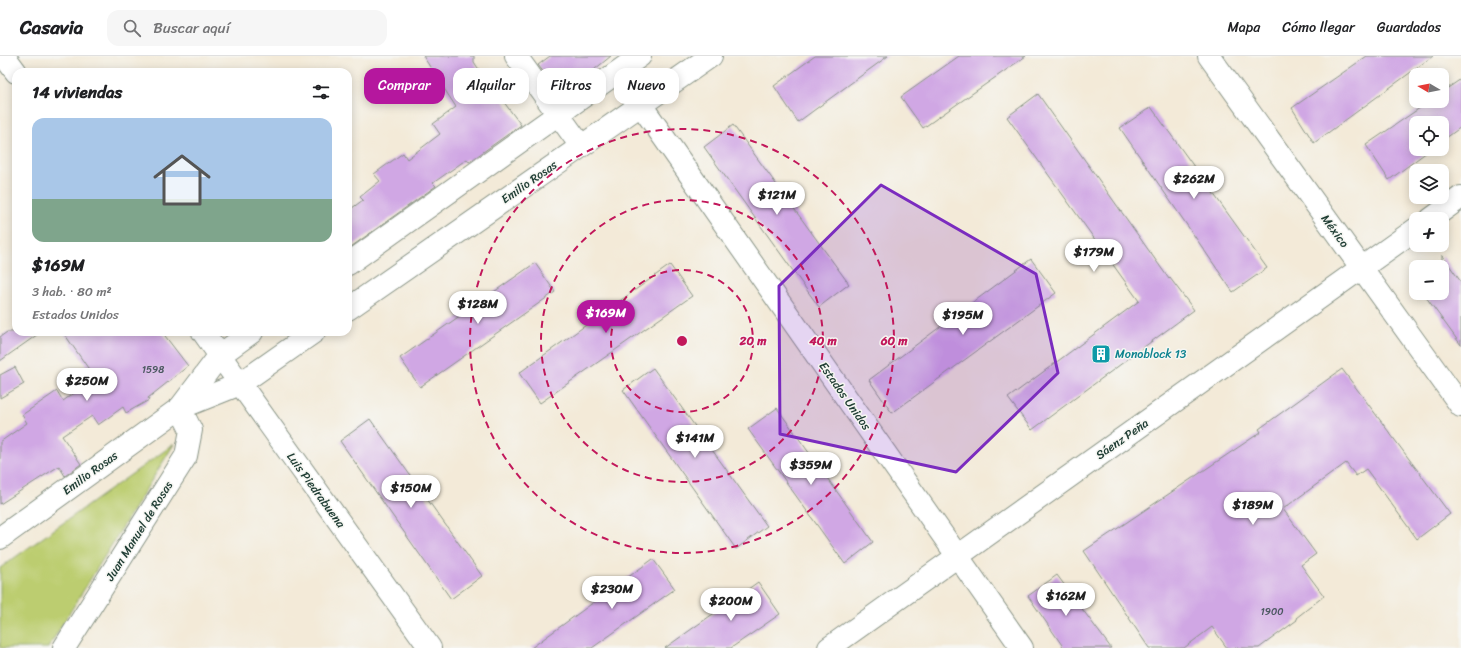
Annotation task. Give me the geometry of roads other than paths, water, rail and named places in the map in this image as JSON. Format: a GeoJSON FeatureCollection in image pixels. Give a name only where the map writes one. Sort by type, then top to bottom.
{"type":"FeatureCollection","features":[{"type":"Feature","properties":{"kind":"street"},"geometry":{"type":"LineString","coordinates":[[4,56],[13,68]]}},
{"type":"Feature","properties":{"kind":"street"},"geometry":{"type":"LineString","coordinates":[[516,56],[581,146]]}},
{"type":"Feature","properties":{"kind":"street"},"geometry":{"type":"LineString","coordinates":[[352,261],[640,56]]}},
{"type":"Feature","properties":{"kind":"street","name":"Emilio Rosas"},"geometry":{"type":"LineString","coordinates":[[352,306],[711,56]]}},
{"type":"Feature","properties":{"kind":"street","name":"México"},"geometry":{"type":"LineString","coordinates":[[1209,56],[1461,406]]}},
{"type":"Feature","properties":{"kind":"street","name":"Estados Unidos"},"geometry":{"type":"LineString","coordinates":[[641,105],[1022,648]]}},
{"type":"Feature","properties":{"kind":"street"},"geometry":{"type":"LineString","coordinates":[[1441,212],[1461,197]]}},
{"type":"Feature","properties":{"kind":"street","name":"Sáenz Peña"},"geometry":{"type":"LineString","coordinates":[[829,648],[1409,235]]}},
{"type":"Feature","properties":{"kind":"street","name":"Luis Piedrabuena"},"geometry":{"type":"LineString","coordinates":[[206,336],[430,648]]}},
{"type":"Feature","properties":{"kind":"street","name":"Emilio Rosas"},"geometry":{"type":"LineString","coordinates":[[180,408],[220,355],[246,336]]}},
{"type":"Feature","properties":{"kind":"street","name":"Emilio Rosas"},"geometry":{"type":"LineString","coordinates":[[0,538],[180,408],[240,384],[308,336]]}},
{"type":"Feature","properties":{"kind":"street","name":"Juan Manuel de Rosas"},"geometry":{"type":"LineString","coordinates":[[64,648],[186,456],[191,430],[180,408]]}},
{"type":"Feature","properties":{"kind":"place","name":"Monoblock 13"},"geometry":{"type":"Point","coordinates":[1101,354]}}]}
